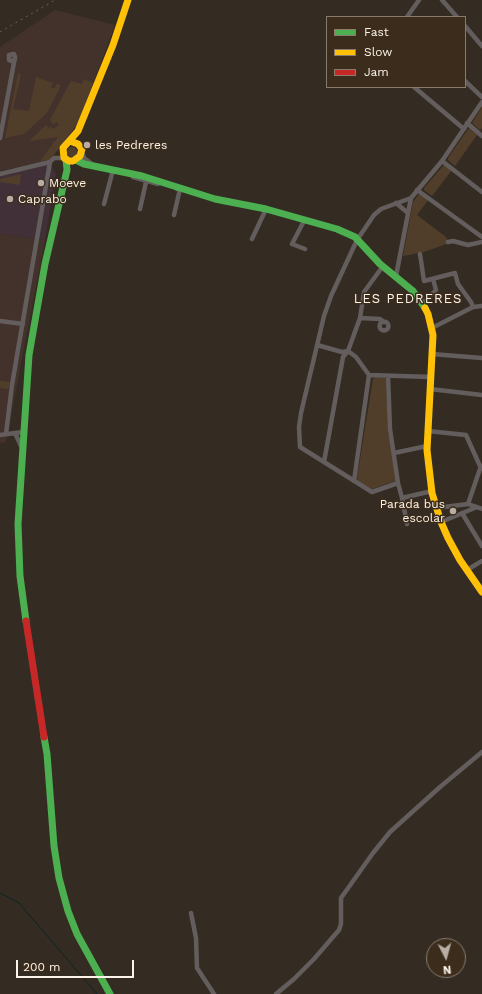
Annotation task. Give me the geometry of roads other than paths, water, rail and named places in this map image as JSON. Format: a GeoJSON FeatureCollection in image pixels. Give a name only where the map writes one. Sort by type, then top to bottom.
{"type":"FeatureCollection","features":[{"type":"Feature","properties":{"kind":"main road"},"geometry":{"type":"LineString","coordinates":[[67,170],[62,158],[63,148],[78,131],[113,45],[128,0]]}},
{"type":"Feature","properties":{"kind":"main road"},"geometry":{"type":"LineString","coordinates":[[78,131],[81,148],[80,156],[67,170],[45,264],[29,355],[18,524],[20,576],[23,604],[47,754],[57,867],[62,892],[75,929],[88,957],[110,994]]}},
{"type":"Feature","properties":{"kind":"main road"},"geometry":{"type":"LineString","coordinates":[[70,141],[76,143],[81,148]]}},
{"type":"Feature","properties":{"kind":"main road"},"geometry":{"type":"LineString","coordinates":[[62,158],[142,176],[216,199],[266,209],[305,219],[350,234],[355,237],[382,266],[413,291],[428,314],[432,328],[428,431],[429,472],[432,491],[441,522],[454,549],[482,592]]}},
{"type":"Feature","properties":{"kind":"street"},"geometry":{"type":"LineString","coordinates":[[408,16],[419,0]]}},
{"type":"Feature","properties":{"kind":"street"},"geometry":{"type":"LineString","coordinates":[[442,0],[456,16]]}},
{"type":"Feature","properties":{"kind":"street"},"geometry":{"type":"LineString","coordinates":[[466,27],[482,46]]}},
{"type":"Feature","properties":{"kind":"street"},"geometry":{"type":"LineString","coordinates":[[0,138],[14,62]]}},
{"type":"Feature","properties":{"kind":"street"},"geometry":{"type":"LineString","coordinates":[[466,81],[482,97]]}},
{"type":"Feature","properties":{"kind":"street"},"geometry":{"type":"LineString","coordinates":[[415,88],[464,129]]}},
{"type":"Feature","properties":{"kind":"street"},"geometry":{"type":"LineString","coordinates":[[398,483],[372,492],[300,447],[300,421],[327,307],[357,240],[374,215],[381,209],[410,198],[442,160],[482,102]]}},
{"type":"Feature","properties":{"kind":"street"},"geometry":{"type":"LineString","coordinates":[[467,123],[482,136]]}},
{"type":"Feature","properties":{"kind":"street"},"geometry":{"type":"LineString","coordinates":[[81,148],[84,158],[95,166]]}},
{"type":"Feature","properties":{"kind":"street"},"geometry":{"type":"LineString","coordinates":[[0,174],[50,162],[54,158],[62,158]]}},
{"type":"Feature","properties":{"kind":"street"},"geometry":{"type":"LineString","coordinates":[[442,160],[482,192]]}},
{"type":"Feature","properties":{"kind":"street"},"geometry":{"type":"LineString","coordinates":[[6,434],[12,385],[50,162]]}},
{"type":"Feature","properties":{"kind":"street"},"geometry":{"type":"LineString","coordinates":[[104,204],[113,170],[146,182],[180,189],[174,216]]}},
{"type":"Feature","properties":{"kind":"street"},"geometry":{"type":"LineString","coordinates":[[140,209],[146,182]]}},
{"type":"Feature","properties":{"kind":"street"},"geometry":{"type":"LineString","coordinates":[[417,190],[482,237]]}},
{"type":"Feature","properties":{"kind":"street"},"geometry":{"type":"LineString","coordinates":[[396,276],[410,198]]}},
{"type":"Feature","properties":{"kind":"street"},"geometry":{"type":"LineString","coordinates":[[396,203],[408,213]]}},
{"type":"Feature","properties":{"kind":"street"},"geometry":{"type":"LineString","coordinates":[[252,239],[266,209]]}},
{"type":"Feature","properties":{"kind":"street"},"geometry":{"type":"LineString","coordinates":[[305,219],[292,244],[305,249]]}},
{"type":"Feature","properties":{"kind":"street"},"geometry":{"type":"LineString","coordinates":[[448,242],[453,241],[468,244],[482,242]]}},
{"type":"Feature","properties":{"kind":"street"},"geometry":{"type":"LineString","coordinates":[[420,254],[424,281],[455,273],[458,284],[473,307]]}},
{"type":"Feature","properties":{"kind":"street"},"geometry":{"type":"LineString","coordinates":[[324,462],[343,357],[348,351],[360,318],[364,292],[382,266]]}},
{"type":"Feature","properties":{"kind":"street"},"geometry":{"type":"LineString","coordinates":[[422,304],[436,290],[433,279]]}},
{"type":"Feature","properties":{"kind":"street"},"geometry":{"type":"LineString","coordinates":[[432,328],[473,307],[482,306]]}},
{"type":"Feature","properties":{"kind":"street"},"geometry":{"type":"LineString","coordinates":[[360,318],[382,321]]}},
{"type":"Feature","properties":{"kind":"street"},"geometry":{"type":"LineString","coordinates":[[0,321],[23,324]]}},
{"type":"Feature","properties":{"kind":"street"},"geometry":{"type":"LineString","coordinates":[[317,345],[342,352],[348,351],[356,357],[369,375],[354,481]]}},
{"type":"Feature","properties":{"kind":"street"},"geometry":{"type":"LineString","coordinates":[[432,354],[482,358]]}},
{"type":"Feature","properties":{"kind":"street"},"geometry":{"type":"LineString","coordinates":[[369,375],[431,377]]}},
{"type":"Feature","properties":{"kind":"street"},"geometry":{"type":"LineString","coordinates":[[388,376],[390,429],[398,483],[407,524]]}},
{"type":"Feature","properties":{"kind":"street"},"geometry":{"type":"LineString","coordinates":[[430,389],[482,395]]}},
{"type":"Feature","properties":{"kind":"street"},"geometry":{"type":"LineString","coordinates":[[14,433],[24,423]]}},
{"type":"Feature","properties":{"kind":"street"},"geometry":{"type":"LineString","coordinates":[[428,431],[466,435],[481,466],[468,504]]}},
{"type":"Feature","properties":{"kind":"street"},"geometry":{"type":"LineString","coordinates":[[0,435],[23,432]]}},
{"type":"Feature","properties":{"kind":"street"},"geometry":{"type":"LineString","coordinates":[[14,433],[22,448]]}},
{"type":"Feature","properties":{"kind":"street"},"geometry":{"type":"LineString","coordinates":[[394,453],[428,446]]}},
{"type":"Feature","properties":{"kind":"street"},"geometry":{"type":"LineString","coordinates":[[402,498],[432,491]]}},
{"type":"Feature","properties":{"kind":"street"},"geometry":{"type":"LineString","coordinates":[[436,508],[468,504],[479,508]]}},
{"type":"Feature","properties":{"kind":"street"},"geometry":{"type":"LineString","coordinates":[[441,522],[479,508]]}},
{"type":"Feature","properties":{"kind":"street"},"geometry":{"type":"LineString","coordinates":[[462,513],[482,546]]}},
{"type":"Feature","properties":{"kind":"street"},"geometry":{"type":"LineString","coordinates":[[467,570],[482,561]]}},
{"type":"Feature","properties":{"kind":"street"},"geometry":{"type":"LineString","coordinates":[[276,994],[299,974],[339,930],[342,924],[341,898],[373,852],[390,832],[482,752]]}},
{"type":"Feature","properties":{"kind":"street"},"geometry":{"type":"LineString","coordinates":[[191,913],[196,938],[197,968],[214,994]]}},
{"type":"Feature","properties":{"kind":"waterway"},"geometry":{"type":"LineString","coordinates":[[0,893],[19,903],[97,994]]}},
{"type":"Feature","properties":{"kind":"railway"},"geometry":{"type":"LineString","coordinates":[[0,32],[55,0]]}},
{"type":"Feature","properties":{"kind":"place","name":"les Pedreres"},"geometry":{"type":"Point","coordinates":[87,145]}},
{"type":"Feature","properties":{"kind":"place","name":"Moeve"},"geometry":{"type":"Point","coordinates":[41,183]}},
{"type":"Feature","properties":{"kind":"place","name":"Caprabo"},"geometry":{"type":"Point","coordinates":[10,199]}},
{"type":"Feature","properties":{"kind":"place","name":"Parada bus escolar"},"geometry":{"type":"Point","coordinates":[453,511]}},
{"type":"Feature","properties":{"kind":"district","name":"LES PEDRERES"},"geometry":{"type":"Point","coordinates":[408,299]}}]}
